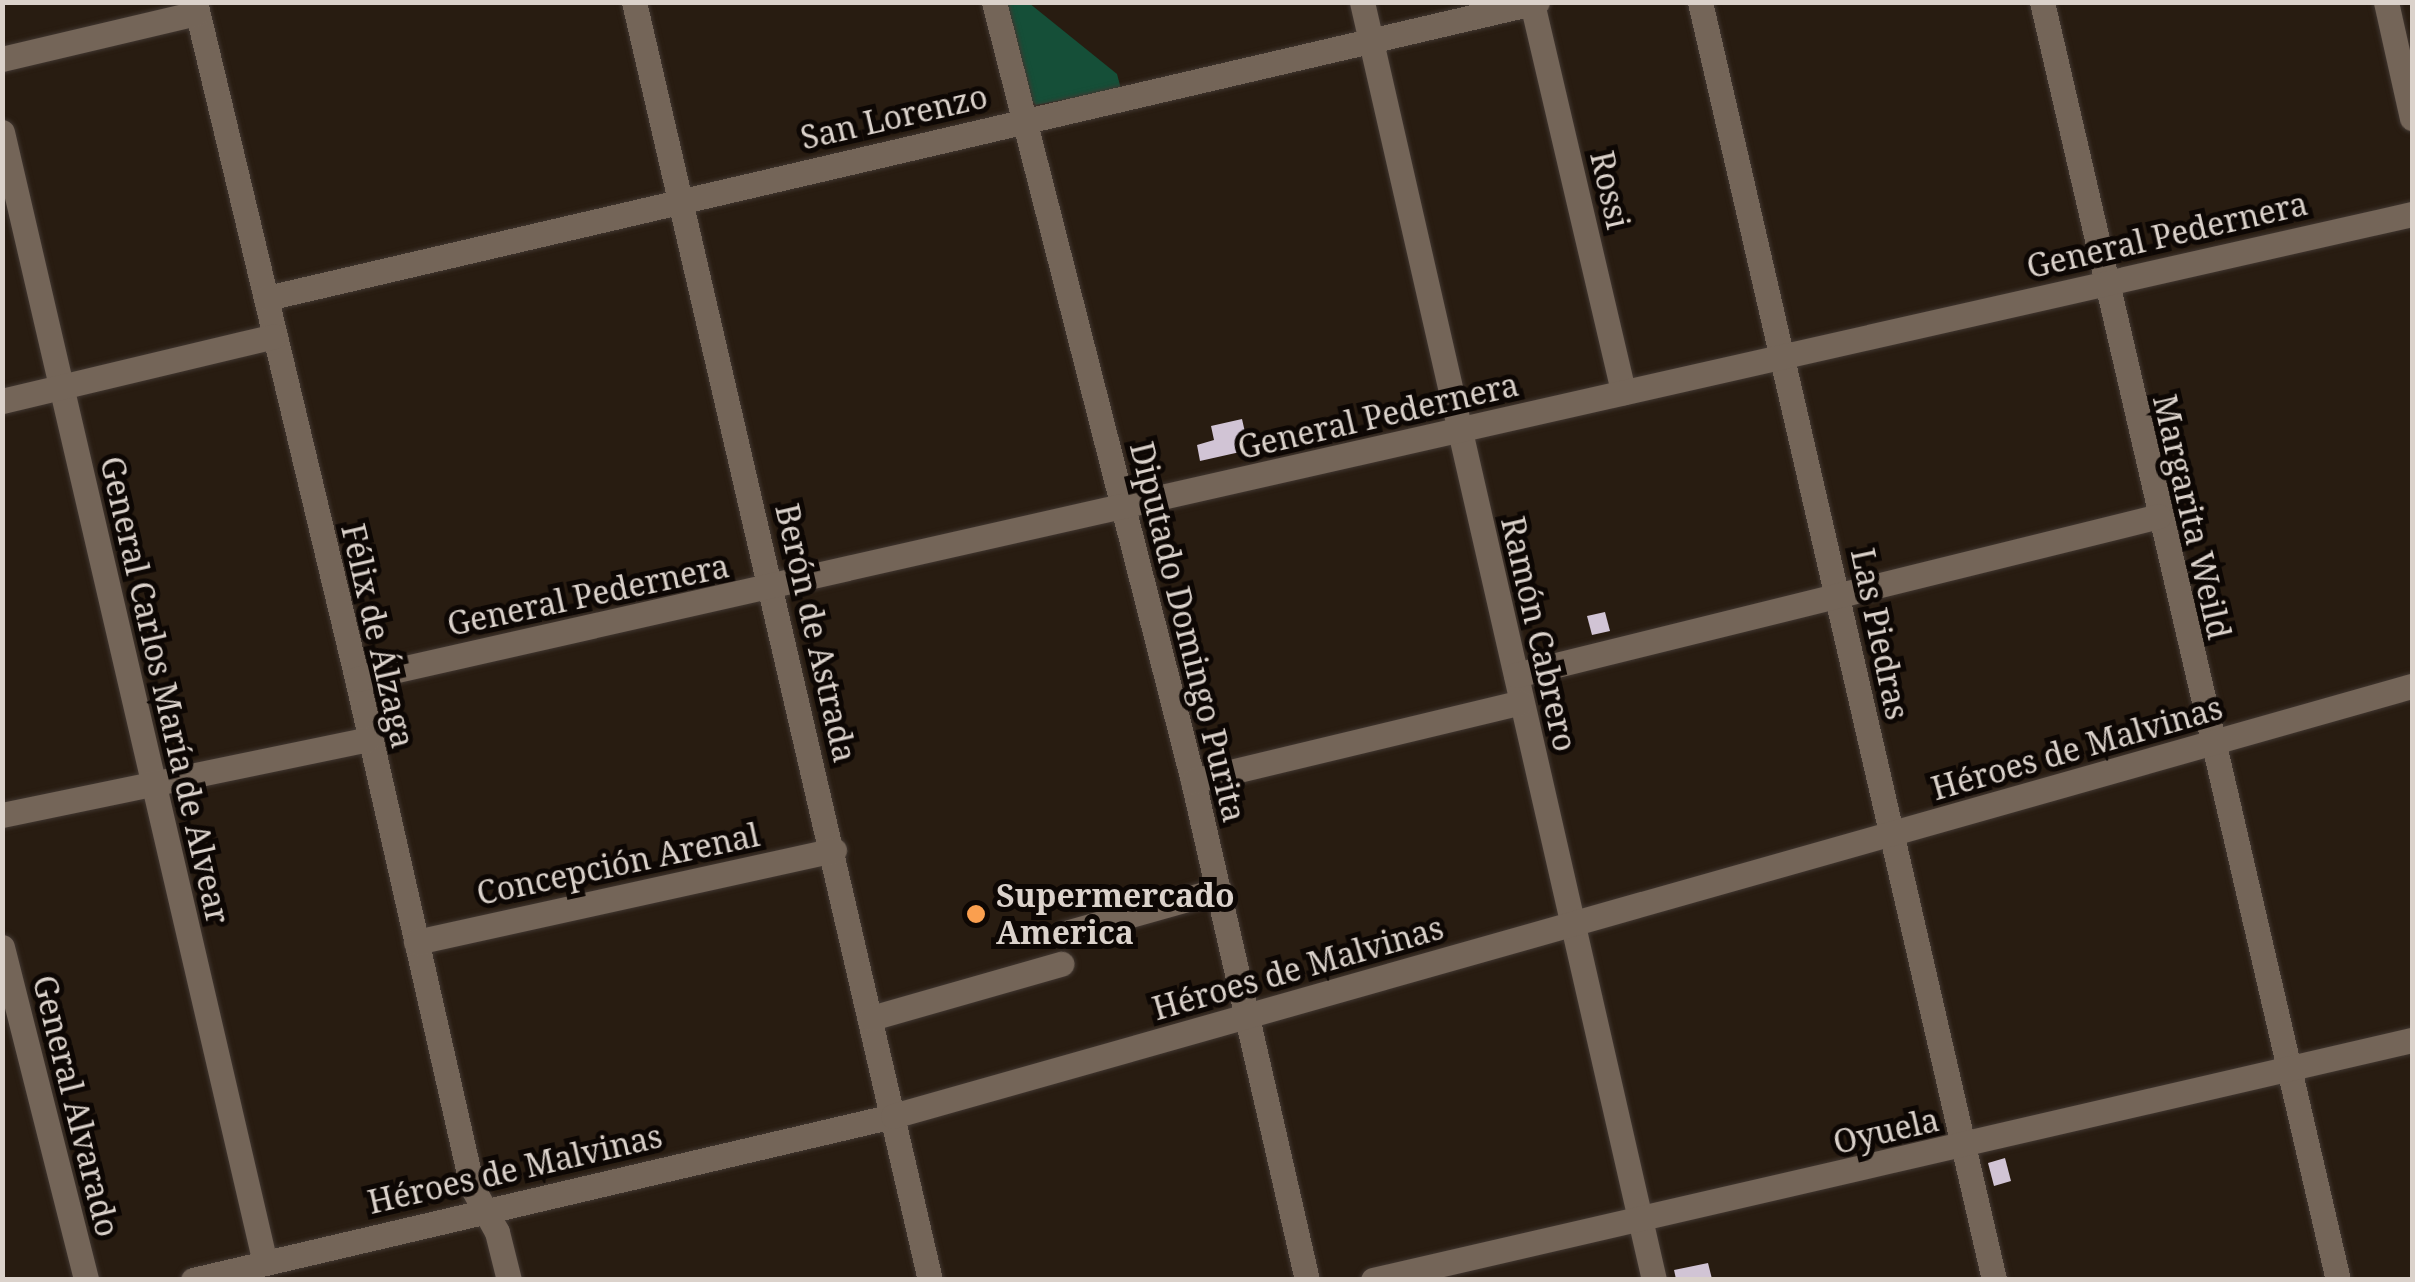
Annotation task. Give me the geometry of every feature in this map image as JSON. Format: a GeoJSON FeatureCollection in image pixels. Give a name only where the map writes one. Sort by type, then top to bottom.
{"type":"FeatureCollection","features":[{"type":"Feature","properties":{"kind":"street","name":"Berón de Astrada"},"geometry":{"type":"LineString","coordinates":[[634,2],[834,850],[930,1280]]}},
{"type":"Feature","properties":{"kind":"street","name":"Diputado Domingo Purita"},"geometry":{"type":"LineString","coordinates":[[994,2],[1194,782],[1308,1280]]}},
{"type":"Feature","properties":{"kind":"street","name":"Ramón Cabrero"},"geometry":{"type":"LineString","coordinates":[[1362,2],[1654,1280]]}},
{"type":"Feature","properties":{"kind":"street","name":"Las Piedras"},"geometry":{"type":"LineString","coordinates":[[1700,2],[1994,1280]]}},
{"type":"Feature","properties":{"kind":"street","name":"Margarita Weild"},"geometry":{"type":"LineString","coordinates":[[2042,2],[2338,1280]]}},
{"type":"Feature","properties":{"kind":"street"},"geometry":{"type":"LineString","coordinates":[[2386,2],[2412,118]]}},
{"type":"Feature","properties":{"kind":"street","name":"San Lorenzo"},"geometry":{"type":"LineString","coordinates":[[267,298],[1534,3]]}},
{"type":"Feature","properties":{"kind":"street","name":"Rossi"},"geometry":{"type":"LineString","coordinates":[[1534,3],[1624,392]]}},
{"type":"Feature","properties":{"kind":"street"},"geometry":{"type":"LineString","coordinates":[[2,58],[196,8]]}},
{"type":"Feature","properties":{"kind":"street","name":"Félix de Álzaga"},"geometry":{"type":"LineString","coordinates":[[196,8],[357,679],[472,1187],[497,1232],[509,1280]]}},
{"type":"Feature","properties":{"kind":"street","name":"General Carlos María de Alvear"},"geometry":{"type":"LineString","coordinates":[[2,132],[265,1262]]}},
{"type":"Feature","properties":{"kind":"street","name":"General Pedernera"},"geometry":{"type":"LineString","coordinates":[[357,679],[1125,509],[2104,281],[2412,214]]}},
{"type":"Feature","properties":{"kind":"street"},"geometry":{"type":"LineString","coordinates":[[2,401],[274,336]]}},
{"type":"Feature","properties":{"kind":"street"},"geometry":{"type":"LineString","coordinates":[[1516,675],[2158,516]]}},
{"type":"Feature","properties":{"kind":"street","name":"Héroes de Malvinas"},"geometry":{"type":"LineString","coordinates":[[192,1280],[893,1116],[2412,686]]}},
{"type":"Feature","properties":{"kind":"street"},"geometry":{"type":"LineString","coordinates":[[1194,782],[1521,702]]}},
{"type":"Feature","properties":{"kind":"street"},"geometry":{"type":"LineString","coordinates":[[2,816],[368,739]]}},
{"type":"Feature","properties":{"kind":"street","name":"Concepción Arenal"},"geometry":{"type":"LineString","coordinates":[[416,942],[834,850]]}},
{"type":"Feature","properties":{"kind":"street"},"geometry":{"type":"LineString","coordinates":[[1066,933],[1219,890]]}},
{"type":"Feature","properties":{"kind":"street","name":"General Alvarado"},"geometry":{"type":"LineString","coordinates":[[2,948],[86,1280]]}},
{"type":"Feature","properties":{"kind":"street"},"geometry":{"type":"LineString","coordinates":[[871,1018],[1061,964]]}},
{"type":"Feature","properties":{"kind":"street","name":"Oyuela"},"geometry":{"type":"LineString","coordinates":[[1373,1280],[2412,1040]]}},
{"type":"Feature","properties":{"kind":"green space"},"geometry":{"type":"Polygon","coordinates":[[[1004,3],[1029,3],[1117,74],[1121,89],[1036,105],[1028,98],[1004,3]]]}},
{"type":"Feature","properties":{"kind":"building"},"geometry":{"type":"Polygon","coordinates":[[[1242,419],[1249,450],[1200,461],[1197,445],[1214,440],[1211,426],[1242,419]]]}},
{"type":"Feature","properties":{"kind":"building"},"geometry":{"type":"Polygon","coordinates":[[[1605,612],[1610,631],[1592,635],[1587,616],[1605,612]]]}},
{"type":"Feature","properties":{"kind":"building"},"geometry":{"type":"Polygon","coordinates":[[[2005,1158],[2011,1181],[1994,1186],[1988,1163],[2005,1158]]]}},
{"type":"Feature","properties":{"kind":"building"},"geometry":{"type":"Polygon","coordinates":[[[1708,1263],[1712,1279],[1676,1279],[1674,1270],[1708,1263]]]}},
{"type":"Feature","properties":{"kind":"place","name":"Supermercado America"},"geometry":{"type":"Point","coordinates":[976,914]}}]}
